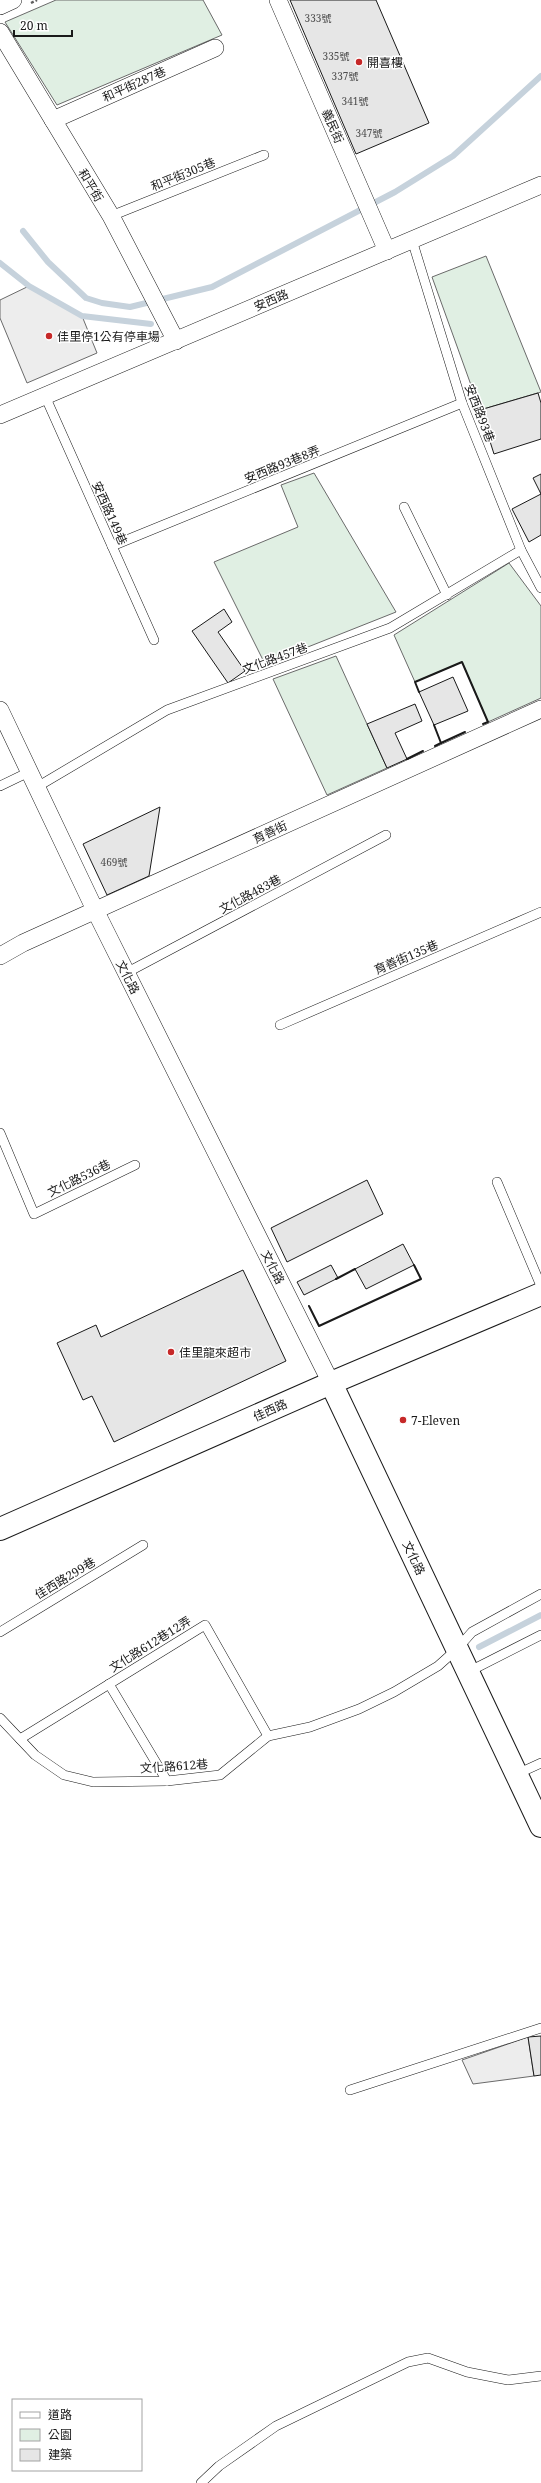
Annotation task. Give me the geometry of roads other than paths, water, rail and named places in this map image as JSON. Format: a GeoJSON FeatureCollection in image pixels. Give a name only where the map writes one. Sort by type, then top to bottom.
{"type":"FeatureCollection","features":[{"type":"Feature","properties":{"kind":"street"},"geometry":{"type":"LineString","coordinates":[[0,6],[13,0]]}},
{"type":"Feature","properties":{"kind":"street","name":"義民街"},"geometry":{"type":"LineString","coordinates":[[278,0],[387,251]]}},
{"type":"Feature","properties":{"kind":"street","name":"和平街"},"geometry":{"type":"LineString","coordinates":[[0,32],[111,216],[176,341]]}},
{"type":"Feature","properties":{"kind":"street","name":"和平街287巷"},"geometry":{"type":"LineString","coordinates":[[53,120],[215,48]]}},
{"type":"Feature","properties":{"kind":"street","name":"安西路"},"geometry":{"type":"LineString","coordinates":[[0,415],[541,185]]}},
{"type":"Feature","properties":{"kind":"street","name":"育善街"},"geometry":{"type":"LineString","coordinates":[[0,956],[23,943],[96,912],[541,709]]}},
{"type":"Feature","properties":{"kind":"street","name":"文化路"},"geometry":{"type":"LineString","coordinates":[[0,710],[126,973],[331,1383],[541,1826]]}},
{"type":"Feature","properties":{"kind":"street","name":"佳西路"},"geometry":{"type":"LineString","coordinates":[[0,1529],[331,1383],[541,1294]]}},
{"type":"Feature","properties":{"kind":"lane","name":"和平街305巷"},"geometry":{"type":"LineString","coordinates":[[111,216],[264,154]]}},
{"type":"Feature","properties":{"kind":"lane","name":"安西路93巷"},"geometry":{"type":"LineString","coordinates":[[412,240],[462,403],[521,550],[541,588]]}},
{"type":"Feature","properties":{"kind":"lane","name":"安西路149巷"},"geometry":{"type":"LineString","coordinates":[[44,396],[154,640]]}},
{"type":"Feature","properties":{"kind":"lane","name":"安西路93巷8弄"},"geometry":{"type":"LineString","coordinates":[[112,546],[462,403]]}},
{"type":"Feature","properties":{"kind":"lane"},"geometry":{"type":"LineString","coordinates":[[404,507],[446,595]]}},
{"type":"Feature","properties":{"kind":"lane","name":"文化路457巷"},"geometry":{"type":"LineString","coordinates":[[37,787],[167,710],[390,628],[521,550]]}},
{"type":"Feature","properties":{"kind":"lane"},"geometry":{"type":"LineString","coordinates":[[0,786],[29,772]]}},
{"type":"Feature","properties":{"kind":"lane","name":"文化路483巷"},"geometry":{"type":"LineString","coordinates":[[126,973],[386,835]]}},
{"type":"Feature","properties":{"kind":"lane","name":"育善街135巷"},"geometry":{"type":"LineString","coordinates":[[280,1025],[541,912]]}},
{"type":"Feature","properties":{"kind":"lane","name":"文化路536巷"},"geometry":{"type":"LineString","coordinates":[[0,1133],[34,1214],[135,1165]]}},
{"type":"Feature","properties":{"kind":"lane"},"geometry":{"type":"LineString","coordinates":[[497,1182],[541,1286]]}},
{"type":"Feature","properties":{"kind":"lane","name":"佳西路299巷"},"geometry":{"type":"LineString","coordinates":[[0,1632],[143,1545]]}},
{"type":"Feature","properties":{"kind":"lane","name":"文化路612巷"},"geometry":{"type":"LineString","coordinates":[[0,1718],[35,1755],[64,1775],[92,1782],[167,1780],[220,1775],[268,1736],[310,1727],[359,1709],[438,1666],[457,1650],[472,1632],[541,1594]]}},
{"type":"Feature","properties":{"kind":"lane","name":"文化路612巷12弄"},"geometry":{"type":"LineString","coordinates":[[20,1739],[205,1625],[268,1736]]}},
{"type":"Feature","properties":{"kind":"lane"},"geometry":{"type":"LineString","coordinates":[[468,1672],[541,1635]]}},
{"type":"Feature","properties":{"kind":"lane"},"geometry":{"type":"LineString","coordinates":[[109,1684],[167,1780]]}},
{"type":"Feature","properties":{"kind":"lane"},"geometry":{"type":"LineString","coordinates":[[516,1774],[541,1763]]}},
{"type":"Feature","properties":{"kind":"lane"},"geometry":{"type":"LineString","coordinates":[[350,2090],[541,2028]]}},
{"type":"Feature","properties":{"kind":"lane"},"geometry":{"type":"LineString","coordinates":[[201,2483],[219,2466],[276,2426],[408,2362],[428,2358],[466,2372],[508,2380],[541,2376]]}},
{"type":"Feature","properties":{"kind":"waterway"},"geometry":{"type":"LineString","coordinates":[[23,231],[48,262],[86,298],[102,303],[130,307],[212,287],[395,192],[453,156],[541,76]]}},
{"type":"Feature","properties":{"kind":"waterway"},"geometry":{"type":"LineString","coordinates":[[0,263],[29,286],[82,316],[151,324]]}},
{"type":"Feature","properties":{"kind":"waterway"},"geometry":{"type":"LineString","coordinates":[[479,1647],[541,1615]]}},
{"type":"Feature","properties":{"kind":"place","name":"開喜樓"},"geometry":{"type":"Point","coordinates":[359,62]}},
{"type":"Feature","properties":{"kind":"place","name":"佳里停1公有停車場"},"geometry":{"type":"Point","coordinates":[49,336]}},
{"type":"Feature","properties":{"kind":"place","name":"佳里龍來超市"},"geometry":{"type":"Point","coordinates":[171,1352]}},
{"type":"Feature","properties":{"kind":"place","name":"7-Eleven"},"geometry":{"type":"Point","coordinates":[403,1420]}}]}
